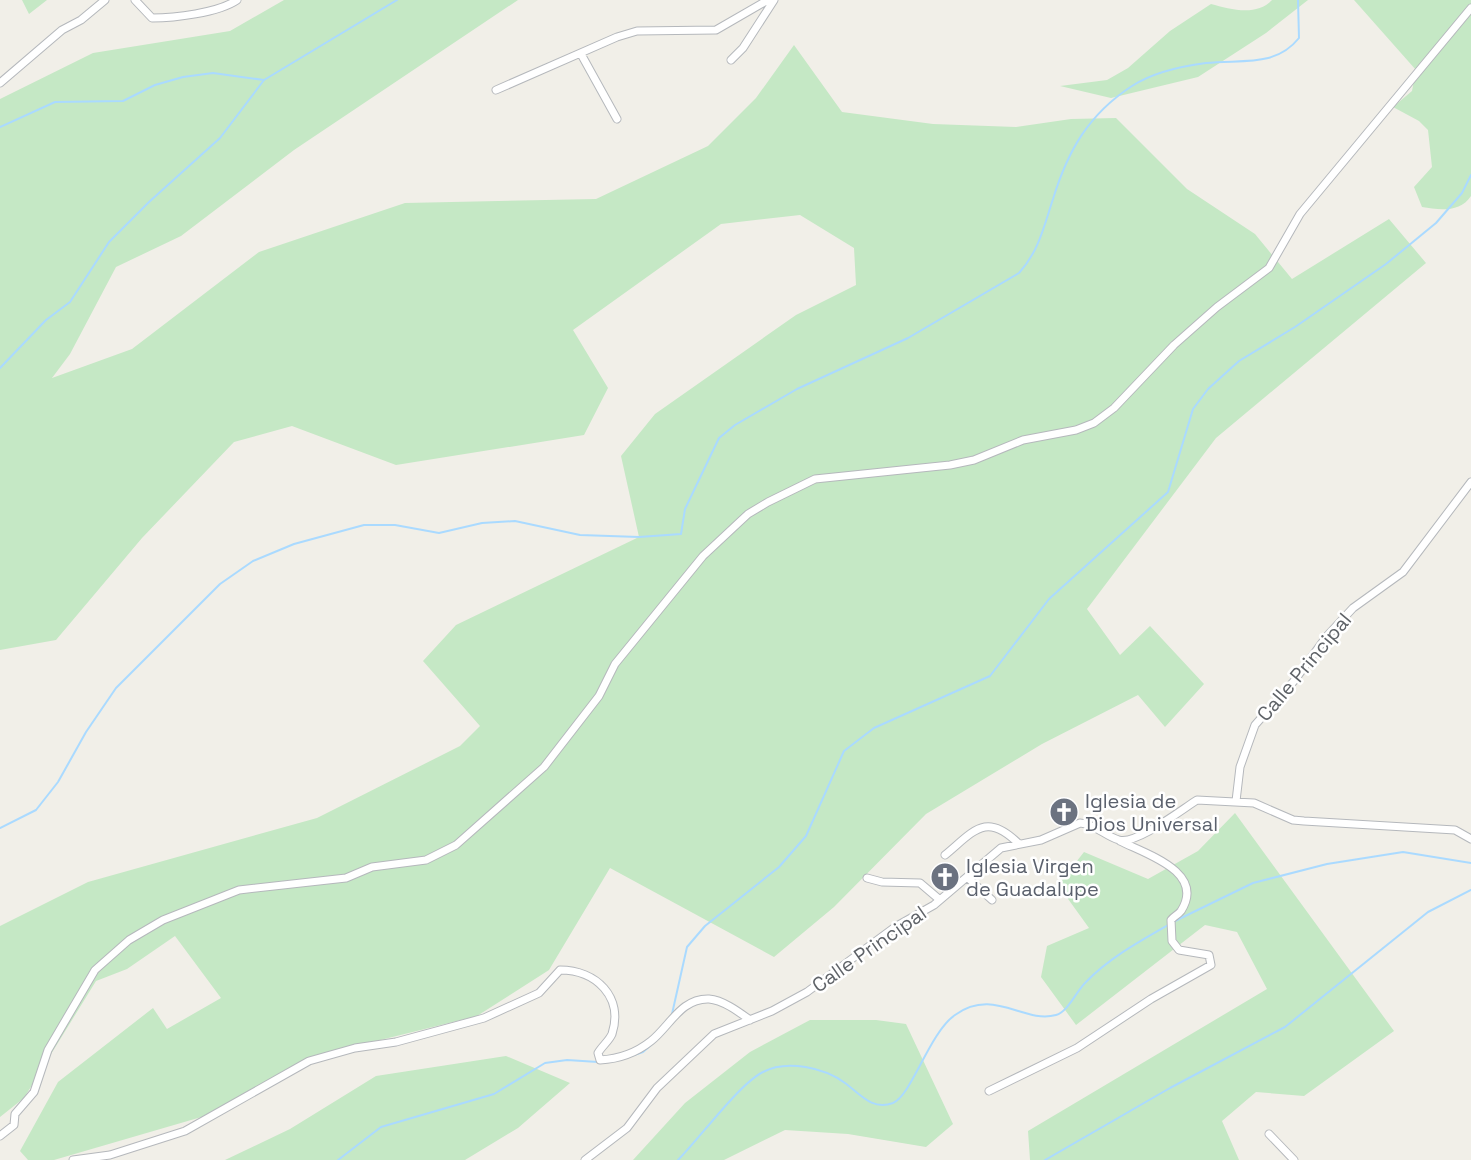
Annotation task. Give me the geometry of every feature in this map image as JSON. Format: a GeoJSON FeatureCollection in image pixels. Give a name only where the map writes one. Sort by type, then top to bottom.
{"type":"FeatureCollection","features":[{"type":"Feature","properties":{"kind":"street"},"geometry":{"type":"LineString","coordinates":[[0,83],[56,35],[81,20],[105,0]]}},
{"type":"Feature","properties":{"kind":"street"},"geometry":{"type":"LineString","coordinates":[[135,0],[152,18],[171,18],[219,8],[237,0]]}},
{"type":"Feature","properties":{"kind":"street"},"geometry":{"type":"LineString","coordinates":[[496,90],[637,31],[716,30],[768,0]]}},
{"type":"Feature","properties":{"kind":"street"},"geometry":{"type":"LineString","coordinates":[[731,60],[743,48],[774,0]]}},
{"type":"Feature","properties":{"kind":"street"},"geometry":{"type":"LineString","coordinates":[[0,1136],[14,1125],[15,1114],[34,1092],[48,1050],[95,970],[104,960],[129,940],[163,920],[239,890],[328,882],[346,878],[372,867],[426,860],[451,849],[544,767],[599,696],[615,664],[704,556],[748,514],[815,479],[950,465],[974,460],[1023,440],[1085,427],[1114,408],[1174,345],[1217,307],[1269,268],[1300,214],[1471,8]]}},
{"type":"Feature","properties":{"kind":"street"},"geometry":{"type":"LineString","coordinates":[[581,54],[617,119]]}},
{"type":"Feature","properties":{"kind":"street","name":"Calle Principal"},"geometry":{"type":"LineString","coordinates":[[1236,801],[1240,767],[1256,725],[1294,681],[1327,636],[1353,609],[1403,572],[1471,482]]}},
{"type":"Feature","properties":{"kind":"street"},"geometry":{"type":"LineString","coordinates":[[1118,840],[1134,838],[1197,800],[1236,801],[1260,805],[1293,820],[1455,830],[1471,839]]}},
{"type":"Feature","properties":{"kind":"street","name":"Calle Principal"},"geometry":{"type":"LineString","coordinates":[[585,1160],[627,1128],[657,1088],[708,1038],[772,1011],[807,993],[895,927],[940,900],[968,878],[997,850],[1041,840],[1080,823],[1166,864],[1184,878],[1188,892],[1180,912],[1171,920],[1172,941],[1179,950],[1209,955],[1212,965],[1151,999],[1077,1048],[989,1091]]}},
{"type":"Feature","properties":{"kind":"street"},"geometry":{"type":"LineString","coordinates":[[945,855],[974,831],[984,826],[997,827],[1019,844]]}},
{"type":"Feature","properties":{"kind":"street"},"geometry":{"type":"LineString","coordinates":[[867,878],[882,882],[920,883],[940,900]]}},
{"type":"Feature","properties":{"kind":"street"},"geometry":{"type":"LineString","coordinates":[[968,878],[992,900]]}},
{"type":"Feature","properties":{"kind":"street"},"geometry":{"type":"LineString","coordinates":[[74,1160],[110,1155],[185,1131],[309,1061],[355,1048],[396,1042],[484,1018],[538,993],[560,970],[571,970],[602,982],[610,995],[614,1007],[614,1025],[610,1038],[598,1053],[600,1060],[622,1058],[650,1042],[678,1011],[698,1000],[711,999],[750,1020]]}},
{"type":"Feature","properties":{"kind":"street"},"geometry":{"type":"LineString","coordinates":[[1269,1134],[1294,1160]]}},
{"type":"Feature","properties":{"kind":"green space"},"geometry":{"type":"Polygon","coordinates":[[[22,0],[47,0],[29,14],[22,0]]]}},
{"type":"Feature","properties":{"kind":"green space"},"geometry":{"type":"Polygon","coordinates":[[[284,0],[518,0],[294,150],[181,236],[116,267],[70,354],[52,378],[132,349],[259,252],[405,203],[596,199],[708,146],[756,98],[794,45],[842,112],[933,124],[1016,127],[1071,119],[1116,118],[1187,189],[1255,234],[1292,279],[1389,219],[1426,263],[1216,438],[1087,609],[1120,655],[1150,626],[1204,684],[1165,727],[1138,695],[1042,744],[926,814],[834,907],[774,957],[610,868],[549,970],[477,1016],[312,1057],[222,1111],[54,1160],[28,1160],[20,1151],[58,1082],[153,1008],[167,1029],[221,998],[175,936],[127,969],[96,981],[24,1098],[0,1117],[0,926],[88,882],[317,818],[460,746],[480,726],[423,661],[456,625],[639,537],[621,456],[655,414],[796,315],[856,285],[854,248],[800,215],[721,224],[573,330],[608,388],[584,435],[396,465],[292,426],[234,442],[142,538],[56,640],[0,650],[0,99],[93,53],[230,31],[284,0]]]}},
{"type":"Feature","properties":{"kind":"green space"},"geometry":{"type":"Polygon","coordinates":[[[1272,0],[1308,0],[1266,33],[1198,77],[1111,98],[1060,86],[1107,80],[1128,68],[1170,31],[1211,4],[1251,10],[1266,5],[1272,0]]]}},
{"type":"Feature","properties":{"kind":"green space"},"geometry":{"type":"Polygon","coordinates":[[[1354,0],[1471,0],[1471,196],[1461,205],[1449,209],[1422,207],[1414,187],[1432,167],[1428,130],[1419,121],[1393,107],[1412,91],[1416,70],[1354,0]]]}},
{"type":"Feature","properties":{"kind":"green space"},"geometry":{"type":"Polygon","coordinates":[[[1235,813],[1394,1031],[1304,1096],[1256,1092],[1222,1121],[1239,1160],[1030,1160],[1028,1131],[1267,989],[1237,932],[1205,925],[1076,1025],[1041,977],[1047,946],[1089,928],[1058,885],[1084,852],[1148,879],[1198,851],[1235,813]]]}},
{"type":"Feature","properties":{"kind":"green space"},"geometry":{"type":"Polygon","coordinates":[[[810,1020],[876,1020],[906,1024],[953,1124],[926,1147],[848,1134],[785,1130],[724,1160],[633,1160],[685,1103],[750,1052],[810,1020]]]}},
{"type":"Feature","properties":{"kind":"green space"},"geometry":{"type":"Polygon","coordinates":[[[506,1056],[570,1083],[518,1128],[465,1160],[225,1160],[290,1129],[376,1076],[506,1056]]]}},
{"type":"Feature","properties":{"kind":"waterway"},"geometry":{"type":"LineString","coordinates":[[0,368],[46,320],[70,302],[109,242],[149,202],[220,138],[264,80],[397,0]]}},
{"type":"Feature","properties":{"kind":"waterway"},"geometry":{"type":"LineString","coordinates":[[0,828],[36,810],[58,782],[86,732],[116,688],[220,584],[253,561],[294,544],[364,525],[395,525],[439,533],[482,523],[515,521],[580,535],[639,537],[681,534],[685,509],[719,438],[735,425],[797,389],[908,338],[1019,273],[1036,247],[1073,149],[1092,121],[1104,109],[1132,86],[1149,77],[1206,63],[1268,58],[1290,48],[1299,38],[1298,0]]}},
{"type":"Feature","properties":{"kind":"waterway"},"geometry":{"type":"LineString","coordinates":[[0,127],[55,102],[123,101],[155,85],[183,77],[213,73],[264,80]]}},
{"type":"Feature","properties":{"kind":"waterway"},"geometry":{"type":"LineString","coordinates":[[672,1014],[687,947],[705,926],[779,867],[806,836],[844,751],[874,728],[990,676],[1049,599],[1168,492],[1193,409],[1208,389],[1239,361],[1295,327],[1386,264],[1436,223],[1462,193],[1471,175]]}},
{"type":"Feature","properties":{"kind":"waterway"},"geometry":{"type":"LineString","coordinates":[[1173,922],[1253,883],[1327,864],[1403,852],[1471,863]]}},
{"type":"Feature","properties":{"kind":"waterway"},"geometry":{"type":"LineString","coordinates":[[1045,1160],[1170,1088],[1285,1027],[1428,912],[1471,890]]}},
{"type":"Feature","properties":{"kind":"waterway"},"geometry":{"type":"LineString","coordinates":[[678,1160],[731,1099],[753,1078],[763,1072],[783,1066],[806,1067],[837,1078],[873,1103],[879,1105],[893,1103],[907,1088],[937,1035],[955,1015],[969,1007],[983,1004],[1032,1015],[1056,1015],[1064,1010],[1095,973],[1125,950],[1168,925]]}},
{"type":"Feature","properties":{"kind":"waterway"},"geometry":{"type":"LineString","coordinates":[[658,1039],[667,1028]]}},
{"type":"Feature","properties":{"kind":"waterway"},"geometry":{"type":"LineString","coordinates":[[619,1060],[643,1052],[651,1045]]}},
{"type":"Feature","properties":{"kind":"waterway"},"geometry":{"type":"LineString","coordinates":[[338,1160],[381,1127],[494,1094],[545,1063],[567,1060],[598,1062]]}},
{"type":"Feature","properties":{"kind":"place","name":"Iglesia de Dios Universal"},"geometry":{"type":"Point","coordinates":[1064,812]}},
{"type":"Feature","properties":{"kind":"place","name":"Iglesia Virgen de Guadalupe"},"geometry":{"type":"Point","coordinates":[945,877]}}]}
